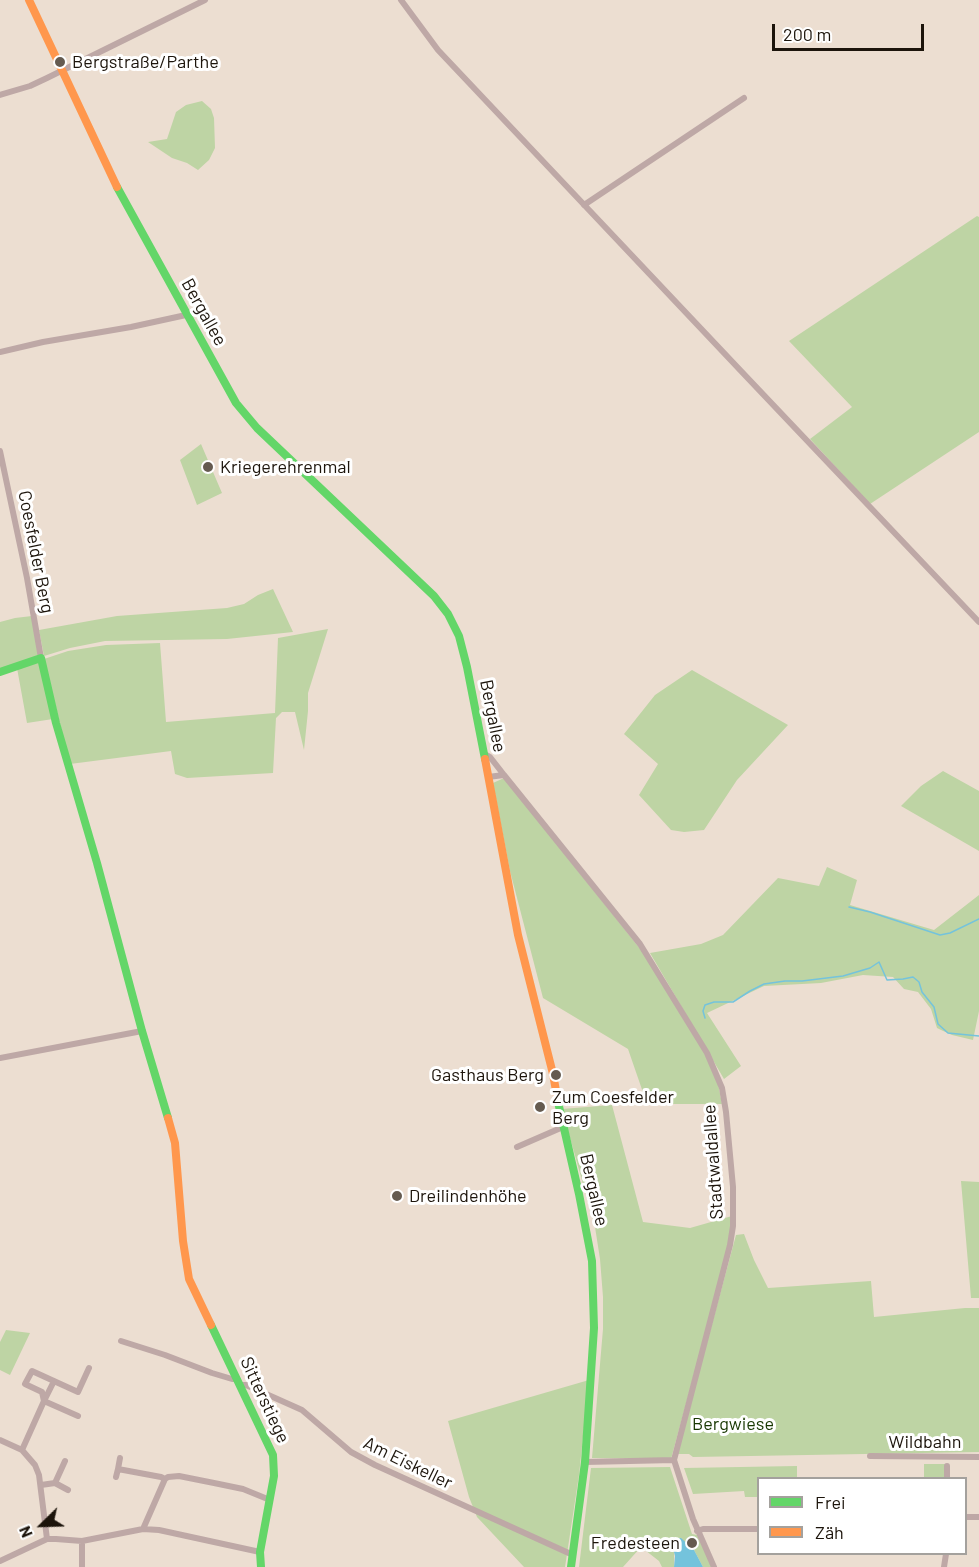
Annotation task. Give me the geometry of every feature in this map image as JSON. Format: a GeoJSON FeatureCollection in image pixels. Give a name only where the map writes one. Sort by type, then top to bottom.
{"type":"FeatureCollection","features":[{"type":"Feature","properties":{"kind":"street","name":"Bergallee"},"geometry":{"type":"LineString","coordinates":[[29,0],[119,192],[186,315],[245,416],[434,596],[448,614],[462,645],[518,935],[551,1066],[592,1261],[594,1328],[585,1462],[571,1567]]}},
{"type":"Feature","properties":{"kind":"street"},"geometry":{"type":"LineString","coordinates":[[0,95],[30,86],[205,0]]}},
{"type":"Feature","properties":{"kind":"street"},"geometry":{"type":"LineString","coordinates":[[401,0],[438,51],[979,622]]}},
{"type":"Feature","properties":{"kind":"street"},"geometry":{"type":"LineString","coordinates":[[584,205],[744,98]]}},
{"type":"Feature","properties":{"kind":"street"},"geometry":{"type":"LineString","coordinates":[[0,352],[186,315]]}},
{"type":"Feature","properties":{"kind":"street","name":"Coesfelder Berg"},"geometry":{"type":"LineString","coordinates":[[0,451],[27,578],[41,658]]}},
{"type":"Feature","properties":{"kind":"street"},"geometry":{"type":"LineString","coordinates":[[0,672],[41,658]]}},
{"type":"Feature","properties":{"kind":"street","name":"Sitterstiege"},"geometry":{"type":"LineString","coordinates":[[41,658],[56,723],[175,1143],[186,1268],[193,1289],[273,1455],[274,1476],[260,1552],[261,1567]]}},
{"type":"Feature","properties":{"kind":"street","name":"Stadtwaldallee"},"geometry":{"type":"LineString","coordinates":[[483,753],[490,757],[640,944],[707,1053],[722,1088],[732,1175],[733,1226],[674,1460]]}},
{"type":"Feature","properties":{"kind":"street"},"geometry":{"type":"LineString","coordinates":[[488,777],[504,775]]}},
{"type":"Feature","properties":{"kind":"street"},"geometry":{"type":"LineString","coordinates":[[0,1058],[142,1031]]}},
{"type":"Feature","properties":{"kind":"street"},"geometry":{"type":"LineString","coordinates":[[517,1147],[563,1127]]}},
{"type":"Feature","properties":{"kind":"street","name":"Am Eiskeller"},"geometry":{"type":"LineString","coordinates":[[121,1341],[246,1385],[302,1410],[344,1448],[375,1465],[573,1555]]}},
{"type":"Feature","properties":{"kind":"street"},"geometry":{"type":"LineString","coordinates":[[44,1401],[42,1392],[26,1384],[32,1371],[78,1392],[89,1368]]}},
{"type":"Feature","properties":{"kind":"street"},"geometry":{"type":"LineString","coordinates":[[22,1450],[54,1381]]}},
{"type":"Feature","properties":{"kind":"street"},"geometry":{"type":"LineString","coordinates":[[44,1401],[78,1416]]}},
{"type":"Feature","properties":{"kind":"street"},"geometry":{"type":"LineString","coordinates":[[0,1440],[22,1450],[35,1465],[41,1485],[47,1539]]}},
{"type":"Feature","properties":{"kind":"street","name":"Wildbahn"},"geometry":{"type":"LineString","coordinates":[[870,1456],[979,1457]]}},
{"type":"Feature","properties":{"kind":"street"},"geometry":{"type":"LineString","coordinates":[[116,1477],[120,1458]]}},
{"type":"Feature","properties":{"kind":"street"},"geometry":{"type":"LineString","coordinates":[[585,1462],[674,1460],[697,1531],[714,1567]]}},
{"type":"Feature","properties":{"kind":"street"},"geometry":{"type":"LineString","coordinates":[[55,1483],[65,1461]]}},
{"type":"Feature","properties":{"kind":"street"},"geometry":{"type":"LineString","coordinates":[[946,1466],[947,1477]]}},
{"type":"Feature","properties":{"kind":"street"},"geometry":{"type":"LineString","coordinates":[[118,1469],[165,1479],[179,1476],[206,1481],[243,1489],[270,1500]]}},
{"type":"Feature","properties":{"kind":"street"},"geometry":{"type":"LineString","coordinates":[[142,1529],[165,1479]]}},
{"type":"Feature","properties":{"kind":"street"},"geometry":{"type":"LineString","coordinates":[[41,1485],[55,1483],[68,1490]]}},
{"type":"Feature","properties":{"kind":"street"},"geometry":{"type":"LineString","coordinates":[[0,1561],[47,1539],[82,1541],[142,1529],[159,1530],[260,1552]]}},
{"type":"Feature","properties":{"kind":"street"},"geometry":{"type":"LineString","coordinates":[[697,1531],[757,1529]]}},
{"type":"Feature","properties":{"kind":"street"},"geometry":{"type":"LineString","coordinates":[[82,1541],[82,1567]]}},
{"type":"Feature","properties":{"kind":"green space"},"geometry":{"type":"Polygon","coordinates":[[[202,101],[211,109],[214,118],[215,148],[209,160],[198,170],[172,158],[148,142],[167,139],[176,112],[186,105],[202,101]]]}},
{"type":"Feature","properties":{"kind":"green space"},"geometry":{"type":"Polygon","coordinates":[[[977,216],[979,217],[979,432],[870,504],[810,439],[852,407],[789,341],[977,216]]]}},
{"type":"Feature","properties":{"kind":"green space"},"geometry":{"type":"Polygon","coordinates":[[[201,444],[222,493],[197,505],[180,460],[201,444]]]}},
{"type":"Feature","properties":{"kind":"green space"},"geometry":{"type":"Polygon","coordinates":[[[273,589],[293,632],[227,639],[105,641],[44,656],[39,630],[117,616],[227,608],[244,604],[273,589]]]}},
{"type":"Feature","properties":{"kind":"green space"},"geometry":{"type":"Polygon","coordinates":[[[32,616],[40,658],[0,670],[0,622],[32,616]]]}},
{"type":"Feature","properties":{"kind":"green space"},"geometry":{"type":"Polygon","coordinates":[[[328,629],[308,693],[304,750],[295,712],[282,712],[276,718],[273,773],[187,778],[175,774],[171,751],[70,764],[44,659],[68,651],[106,645],[160,643],[166,722],[275,713],[278,638],[328,629]]]}},
{"type":"Feature","properties":{"kind":"green space"},"geometry":{"type":"Polygon","coordinates":[[[39,661],[53,719],[27,723],[17,668],[39,661]]]}},
{"type":"Feature","properties":{"kind":"green space"},"geometry":{"type":"Polygon","coordinates":[[[692,670],[788,725],[737,780],[704,830],[684,832],[671,830],[639,795],[658,764],[624,734],[655,695],[692,670]]]}},
{"type":"Feature","properties":{"kind":"green space"},"geometry":{"type":"Polygon","coordinates":[[[943,771],[979,791],[979,851],[901,806],[921,786],[943,771]]]}},
{"type":"Feature","properties":{"kind":"green space"},"geometry":{"type":"Polygon","coordinates":[[[504,778],[645,955],[705,1053],[718,1083],[722,1104],[647,1104],[628,1049],[543,998],[510,871],[493,783],[504,778]]]}},
{"type":"Feature","properties":{"kind":"green space"},"geometry":{"type":"Polygon","coordinates":[[[827,867],[857,880],[850,905],[934,930],[979,895],[979,1011],[973,1040],[952,1035],[937,1028],[931,1009],[918,992],[904,989],[893,977],[863,975],[821,983],[764,986],[707,1013],[741,1066],[724,1079],[650,953],[701,944],[723,935],[778,878],[819,886],[827,867]]]}},
{"type":"Feature","properties":{"kind":"green space"},"geometry":{"type":"Polygon","coordinates":[[[612,1105],[643,1222],[690,1228],[732,1216],[729,1245],[671,1459],[592,1458],[603,1329],[600,1259],[595,1227],[562,1109],[612,1105]]]}},
{"type":"Feature","properties":{"kind":"green space"},"geometry":{"type":"Polygon","coordinates":[[[961,1181],[979,1182],[979,1298],[971,1298],[961,1181]]]}},
{"type":"Feature","properties":{"kind":"green space","name":"Bergwiese"},"geometry":{"type":"Polygon","coordinates":[[[744,1234],[768,1288],[871,1281],[874,1317],[979,1308],[979,1452],[693,1457],[689,1454],[677,1454],[736,1235],[744,1234]]]}},
{"type":"Feature","properties":{"kind":"green space"},"geometry":{"type":"Polygon","coordinates":[[[6,1330],[30,1333],[10,1375],[0,1370],[0,1342],[6,1330]]]}},
{"type":"Feature","properties":{"kind":"green space"},"geometry":{"type":"Polygon","coordinates":[[[589,1380],[579,1475],[565,1567],[524,1567],[477,1517],[469,1497],[448,1421],[589,1380]]]}},
{"type":"Feature","properties":{"kind":"green space"},"geometry":{"type":"Polygon","coordinates":[[[924,1464],[945,1464],[946,1477],[924,1477],[924,1464]]]}},
{"type":"Feature","properties":{"kind":"green space"},"geometry":{"type":"Polygon","coordinates":[[[797,1466],[797,1477],[757,1477],[757,1497],[745,1497],[744,1491],[693,1494],[684,1468],[797,1466]]]}},
{"type":"Feature","properties":{"kind":"green space"},"geometry":{"type":"Polygon","coordinates":[[[670,1467],[692,1534],[697,1535],[712,1567],[703,1567],[688,1543],[674,1549],[674,1567],[662,1567],[659,1561],[641,1547],[623,1567],[579,1567],[591,1468],[670,1467]]]}},
{"type":"Feature","properties":{"kind":"water"},"geometry":{"type":"Polygon","coordinates":[[[681,1538],[694,1550],[703,1567],[674,1567],[675,1556],[672,1544],[675,1539],[681,1538]]]}},
{"type":"Feature","properties":{"kind":"waterway"},"geometry":{"type":"LineString","coordinates":[[849,907],[940,935],[950,933],[979,919]]}},
{"type":"Feature","properties":{"kind":"waterway"},"geometry":{"type":"LineString","coordinates":[[705,1018],[703,1011],[705,1005],[714,1002],[733,1002],[764,984],[843,976],[870,968],[879,962],[887,980],[913,977],[919,982],[922,992],[934,1007],[938,1024],[948,1033],[979,1036]]}},
{"type":"Feature","properties":{"kind":"traffic: fast"},"geometry":{"type":"LineString","coordinates":[[117,187],[236,403],[257,428],[434,596],[448,614],[459,636],[467,667],[485,759]]}},
{"type":"Feature","properties":{"kind":"traffic: fast"},"geometry":{"type":"LineString","coordinates":[[0,672],[41,658],[56,723],[168,1118]]}},
{"type":"Feature","properties":{"kind":"traffic: fast"},"geometry":{"type":"LineString","coordinates":[[558,1102],[592,1261],[594,1328],[585,1462],[571,1567]]}},
{"type":"Feature","properties":{"kind":"traffic: fast"},"geometry":{"type":"LineString","coordinates":[[211,1325],[273,1455],[274,1476],[260,1552],[261,1567]]}},
{"type":"Feature","properties":{"kind":"traffic: slow"},"geometry":{"type":"LineString","coordinates":[[29,0],[117,187]]}},
{"type":"Feature","properties":{"kind":"traffic: slow"},"geometry":{"type":"LineString","coordinates":[[485,759],[518,935],[558,1102]]}},
{"type":"Feature","properties":{"kind":"traffic: slow"},"geometry":{"type":"LineString","coordinates":[[168,1118],[175,1143],[183,1241],[189,1279],[211,1325]]}},
{"type":"Feature","properties":{"kind":"place","name":"Bergstraße/Parthe"},"geometry":{"type":"Point","coordinates":[60,62]}},
{"type":"Feature","properties":{"kind":"place","name":"Kriegerehrenmal"},"geometry":{"type":"Point","coordinates":[208,467]}},
{"type":"Feature","properties":{"kind":"place","name":"Gasthaus Berg"},"geometry":{"type":"Point","coordinates":[556,1075]}},
{"type":"Feature","properties":{"kind":"place","name":"Zum Coesfelder Berg"},"geometry":{"type":"Point","coordinates":[540,1107]}},
{"type":"Feature","properties":{"kind":"place","name":"Dreilindenhöhe"},"geometry":{"type":"Point","coordinates":[397,1196]}},
{"type":"Feature","properties":{"kind":"place","name":"Fredesteen"},"geometry":{"type":"Point","coordinates":[692,1543]}}]}
